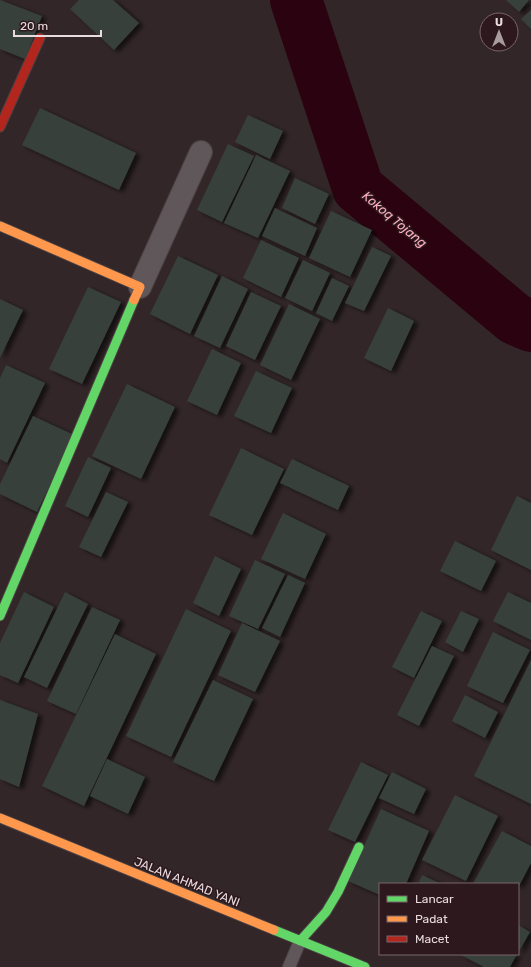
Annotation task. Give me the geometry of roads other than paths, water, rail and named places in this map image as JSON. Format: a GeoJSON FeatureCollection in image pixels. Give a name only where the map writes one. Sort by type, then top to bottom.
{"type":"FeatureCollection","features":[{"type":"Feature","properties":{"kind":"street"},"geometry":{"type":"LineString","coordinates":[[0,127],[40,38]]}},
{"type":"Feature","properties":{"kind":"street"},"geometry":{"type":"LineString","coordinates":[[0,616],[140,287],[201,152]]}},
{"type":"Feature","properties":{"kind":"street"},"geometry":{"type":"LineString","coordinates":[[0,226],[140,287]]}},
{"type":"Feature","properties":{"kind":"street","name":"JALAN AHMAD YANI"},"geometry":{"type":"LineString","coordinates":[[0,818],[365,967]]}},
{"type":"Feature","properties":{"kind":"street"},"geometry":{"type":"LineString","coordinates":[[300,941],[326,912],[338,892],[358,847]]}},
{"type":"Feature","properties":{"kind":"lane"},"geometry":{"type":"LineString","coordinates":[[289,967],[300,941]]}},
{"type":"Feature","properties":{"kind":"waterway","name":"Kokoq Tojang"},"geometry":{"type":"LineString","coordinates":[[296,0],[358,188],[515,319],[531,326]]}}]}
